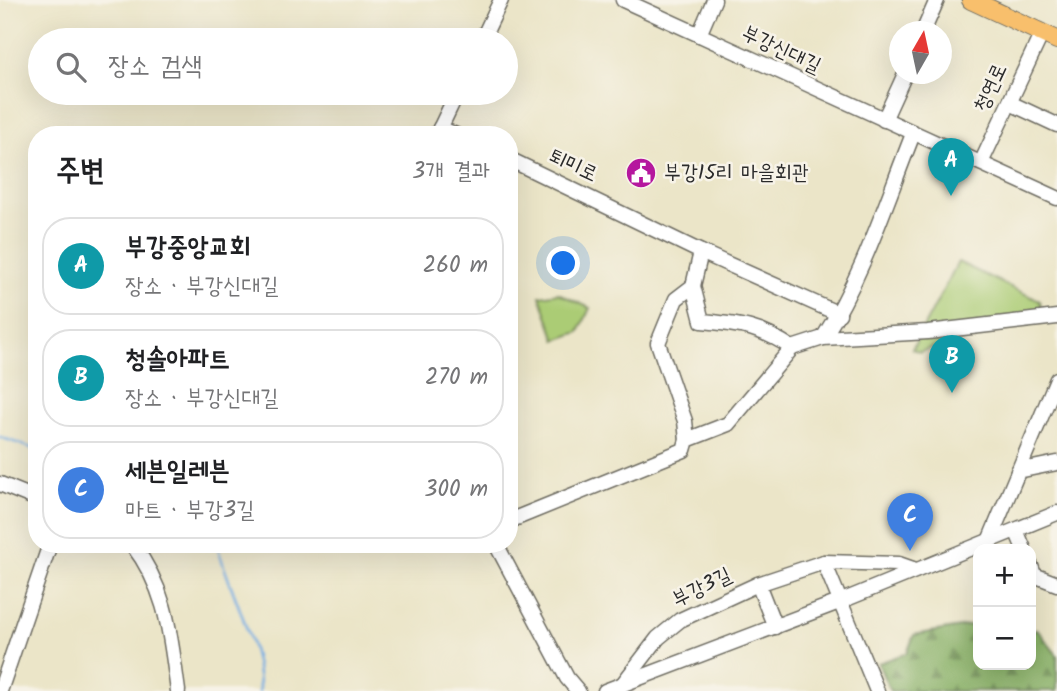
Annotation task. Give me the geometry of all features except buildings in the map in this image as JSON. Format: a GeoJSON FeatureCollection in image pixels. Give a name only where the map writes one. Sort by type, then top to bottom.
{"type":"FeatureCollection","features":[{"type":"Feature","properties":{"kind":"main road","name":"청연로"},"geometry":{"type":"LineString","coordinates":[[971,0],[1050,37]]}},
{"type":"Feature","properties":{"kind":"street"},"geometry":{"type":"LineString","coordinates":[[488,28],[501,0]]}},
{"type":"Feature","properties":{"kind":"street","name":"부강신대길"},"geometry":{"type":"LineString","coordinates":[[623,0],[1057,198]]}},
{"type":"Feature","properties":{"kind":"street"},"geometry":{"type":"LineString","coordinates":[[699,35],[714,0]]}},
{"type":"Feature","properties":{"kind":"street"},"geometry":{"type":"LineString","coordinates":[[928,21],[937,0]]}},
{"type":"Feature","properties":{"kind":"street","name":"청연로"},"geometry":{"type":"LineString","coordinates":[[981,163],[1010,103],[1050,37]]}},
{"type":"Feature","properties":{"kind":"street"},"geometry":{"type":"LineString","coordinates":[[884,120],[900,84]]}},
{"type":"Feature","properties":{"kind":"street"},"geometry":{"type":"LineString","coordinates":[[1010,103],[1057,125]]}},
{"type":"Feature","properties":{"kind":"street"},"geometry":{"type":"LineString","coordinates":[[441,126],[451,105]]}},
{"type":"Feature","properties":{"kind":"street"},"geometry":{"type":"LineString","coordinates":[[822,338],[839,314],[913,134]]}},
{"type":"Feature","properties":{"kind":"street","name":"퇴미로"},"geometry":{"type":"LineString","coordinates":[[518,163],[701,252]]}},
{"type":"Feature","properties":{"kind":"street"},"geometry":{"type":"LineString","coordinates":[[792,348],[766,331],[702,321],[693,286],[701,252],[839,314]]}},
{"type":"Feature","properties":{"kind":"street"},"geometry":{"type":"LineString","coordinates":[[518,517],[684,450],[687,440],[685,421],[658,343],[676,299],[693,286]]}},
{"type":"Feature","properties":{"kind":"street"},"geometry":{"type":"LineString","coordinates":[[687,440],[727,424],[792,348],[822,338],[928,332],[1057,317]]}},
{"type":"Feature","properties":{"kind":"street"},"geometry":{"type":"LineString","coordinates":[[989,541],[1057,379]]}},
{"type":"Feature","properties":{"kind":"street"},"geometry":{"type":"LineString","coordinates":[[1018,471],[1057,463]]}},
{"type":"Feature","properties":{"kind":"street"},"geometry":{"type":"LineString","coordinates":[[0,484],[28,495]]}},
{"type":"Feature","properties":{"kind":"street"},"geometry":{"type":"LineString","coordinates":[[604,691],[839,602],[1057,513]]}},
{"type":"Feature","properties":{"kind":"street"},"geometry":{"type":"LineString","coordinates":[[1016,530],[1022,544]]}},
{"type":"Feature","properties":{"kind":"street"},"geometry":{"type":"LineString","coordinates":[[0,691],[47,553]]}},
{"type":"Feature","properties":{"kind":"street"},"geometry":{"type":"LineString","coordinates":[[139,553],[150,567],[166,607],[178,691]]}},
{"type":"Feature","properties":{"kind":"street"},"geometry":{"type":"LineString","coordinates":[[501,553],[567,678],[578,691]]}},
{"type":"Feature","properties":{"kind":"street"},"geometry":{"type":"LineString","coordinates":[[824,562],[877,691]]}},
{"type":"Feature","properties":{"kind":"street","name":"부강3길"},"geometry":{"type":"LineString","coordinates":[[622,685],[641,657],[680,620],[758,584],[824,562],[899,564],[916,570]]}},
{"type":"Feature","properties":{"kind":"street"},"geometry":{"type":"LineString","coordinates":[[1036,576],[1057,584]]}},
{"type":"Feature","properties":{"kind":"street"},"geometry":{"type":"LineString","coordinates":[[758,584],[775,627]]}},
{"type":"Feature","properties":{"kind":"green space"},"geometry":{"type":"Polygon","coordinates":[[[958,262],[1040,301],[1042,312],[920,352],[912,349],[958,262]]]}},
{"type":"Feature","properties":{"kind":"green space"},"geometry":{"type":"Polygon","coordinates":[[[558,293],[590,308],[579,332],[556,340],[540,296],[558,293]]]}},
{"type":"Feature","properties":{"kind":"green space"},"geometry":{"type":"Polygon","coordinates":[[[973,625],[973,670],[1036,670],[1037,629],[1057,655],[1057,691],[890,691],[878,663],[907,653],[914,635],[973,625]]]}},
{"type":"Feature","properties":{"kind":"waterway"},"geometry":{"type":"LineString","coordinates":[[0,437],[28,447]]}},
{"type":"Feature","properties":{"kind":"waterway"},"geometry":{"type":"LineString","coordinates":[[220,553],[255,655],[259,691]]}},
{"type":"Feature","properties":{"kind":"place","name":"부강15리 마을회관"},"geometry":{"type":"Point","coordinates":[641,173]}},
{"type":"Feature","properties":{"kind":"place","name":"부강중앙교회"},"geometry":{"type":"Point","coordinates":[951,196]}},
{"type":"Feature","properties":{"kind":"place","name":"청솔아파트"},"geometry":{"type":"Point","coordinates":[952,393]}},
{"type":"Feature","properties":{"kind":"place","name":"세븐일레븐"},"geometry":{"type":"Point","coordinates":[910,551]}}]}
